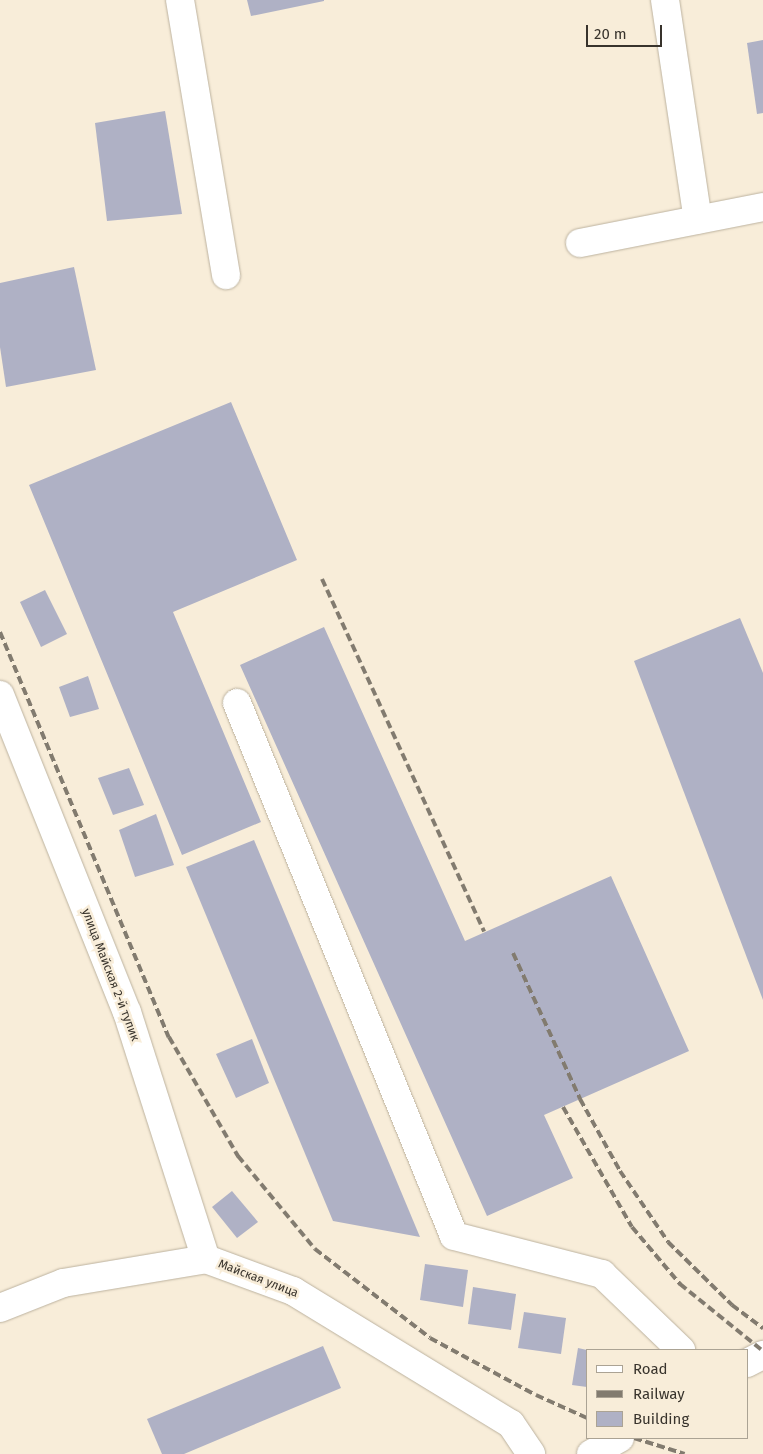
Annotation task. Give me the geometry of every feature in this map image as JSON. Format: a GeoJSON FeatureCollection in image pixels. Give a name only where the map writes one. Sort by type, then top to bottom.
{"type":"FeatureCollection","features":[{"type":"Feature","properties":{"kind":"street"},"geometry":{"type":"LineString","coordinates":[[180,0],[226,275]]}},
{"type":"Feature","properties":{"kind":"street"},"geometry":{"type":"LineString","coordinates":[[665,0],[698,220]]}},
{"type":"Feature","properties":{"kind":"street"},"geometry":{"type":"LineString","coordinates":[[580,243],[763,207]]}},
{"type":"Feature","properties":{"kind":"street","name":"улица Майская 2-й тупик"},"geometry":{"type":"LineString","coordinates":[[0,695],[127,1012],[206,1259]]}},
{"type":"Feature","properties":{"kind":"street"},"geometry":{"type":"LineString","coordinates":[[237,703],[454,1236],[602,1274],[680,1349]]}},
{"type":"Feature","properties":{"kind":"street","name":"Майская улица"},"geometry":{"type":"LineString","coordinates":[[0,1308],[62,1284],[206,1259],[293,1290],[512,1424],[531,1454]]}},
{"type":"Feature","properties":{"kind":"street"},"geometry":{"type":"LineString","coordinates":[[748,1363],[763,1356]]}},
{"type":"Feature","properties":{"kind":"street"},"geometry":{"type":"LineString","coordinates":[[591,1454],[618,1439]]}},
{"type":"Feature","properties":{"kind":"building"},"geometry":{"type":"Polygon","coordinates":[[[247,0],[324,0],[324,1],[251,16],[247,0]]]}},
{"type":"Feature","properties":{"kind":"building"},"geometry":{"type":"Polygon","coordinates":[[[763,40],[763,113],[757,114],[747,43],[763,40]]]}},
{"type":"Feature","properties":{"kind":"building"},"geometry":{"type":"Polygon","coordinates":[[[165,111],[182,214],[107,221],[95,123],[165,111]]]}},
{"type":"Feature","properties":{"kind":"building"},"geometry":{"type":"Polygon","coordinates":[[[74,267],[96,370],[6,387],[0,347],[0,283],[74,267]]]}},
{"type":"Feature","properties":{"kind":"building"},"geometry":{"type":"Polygon","coordinates":[[[231,402],[297,560],[173,612],[261,822],[182,855],[29,485],[231,402]]]}},
{"type":"Feature","properties":{"kind":"building"},"geometry":{"type":"Polygon","coordinates":[[[45,590],[67,634],[41,647],[20,602],[45,590]]]}},
{"type":"Feature","properties":{"kind":"building"},"geometry":{"type":"Polygon","coordinates":[[[740,618],[763,673],[763,1000],[634,661],[740,618]]]}},
{"type":"Feature","properties":{"kind":"building"},"geometry":{"type":"Polygon","coordinates":[[[324,627],[465,941],[611,876],[689,1051],[544,1115],[573,1178],[487,1216],[240,665],[324,627]]]}},
{"type":"Feature","properties":{"kind":"building"},"geometry":{"type":"Polygon","coordinates":[[[88,676],[99,709],[70,717],[59,687],[88,676]]]}},
{"type":"Feature","properties":{"kind":"building"},"geometry":{"type":"Polygon","coordinates":[[[129,768],[144,805],[113,815],[98,778],[129,768]]]}},
{"type":"Feature","properties":{"kind":"building"},"geometry":{"type":"Polygon","coordinates":[[[156,814],[174,865],[135,877],[119,830],[156,814]]]}},
{"type":"Feature","properties":{"kind":"building"},"geometry":{"type":"Polygon","coordinates":[[[254,840],[420,1237],[333,1221],[186,867],[254,840]]]}},
{"type":"Feature","properties":{"kind":"building"},"geometry":{"type":"Polygon","coordinates":[[[252,1039],[269,1083],[236,1098],[216,1054],[252,1039]]]}},
{"type":"Feature","properties":{"kind":"building"},"geometry":{"type":"Polygon","coordinates":[[[232,1191],[258,1222],[237,1238],[212,1207],[232,1191]]]}},
{"type":"Feature","properties":{"kind":"building"},"geometry":{"type":"Polygon","coordinates":[[[425,1264],[468,1270],[463,1307],[420,1300],[425,1264]]]}},
{"type":"Feature","properties":{"kind":"building"},"geometry":{"type":"Polygon","coordinates":[[[473,1287],[516,1294],[511,1330],[468,1324],[473,1287]]]}},
{"type":"Feature","properties":{"kind":"building"},"geometry":{"type":"Polygon","coordinates":[[[524,1312],[566,1318],[561,1354],[518,1348],[524,1312]]]}},
{"type":"Feature","properties":{"kind":"building"},"geometry":{"type":"Polygon","coordinates":[[[323,1346],[341,1388],[184,1454],[162,1454],[147,1419],[323,1346]]]}},
{"type":"Feature","properties":{"kind":"building"},"geometry":{"type":"Polygon","coordinates":[[[578,1348],[586,1350],[586,1387],[572,1385],[578,1348]]]}},
{"type":"Feature","properties":{"kind":"railway"},"geometry":{"type":"LineString","coordinates":[[322,579],[484,932]]}},
{"type":"Feature","properties":{"kind":"railway"},"geometry":{"type":"LineString","coordinates":[[0,632],[169,1037],[238,1156],[315,1249],[430,1338],[536,1395],[586,1418]]}},
{"type":"Feature","properties":{"kind":"railway"},"geometry":{"type":"LineString","coordinates":[[513,953],[580,1099],[620,1171],[668,1242],[732,1305],[763,1328]]}},
{"type":"Feature","properties":{"kind":"railway"},"geometry":{"type":"LineString","coordinates":[[563,1107],[632,1227],[680,1284],[763,1351]]}},
{"type":"Feature","properties":{"kind":"railway"},"geometry":{"type":"LineString","coordinates":[[637,1439],[685,1454]]}}]}
